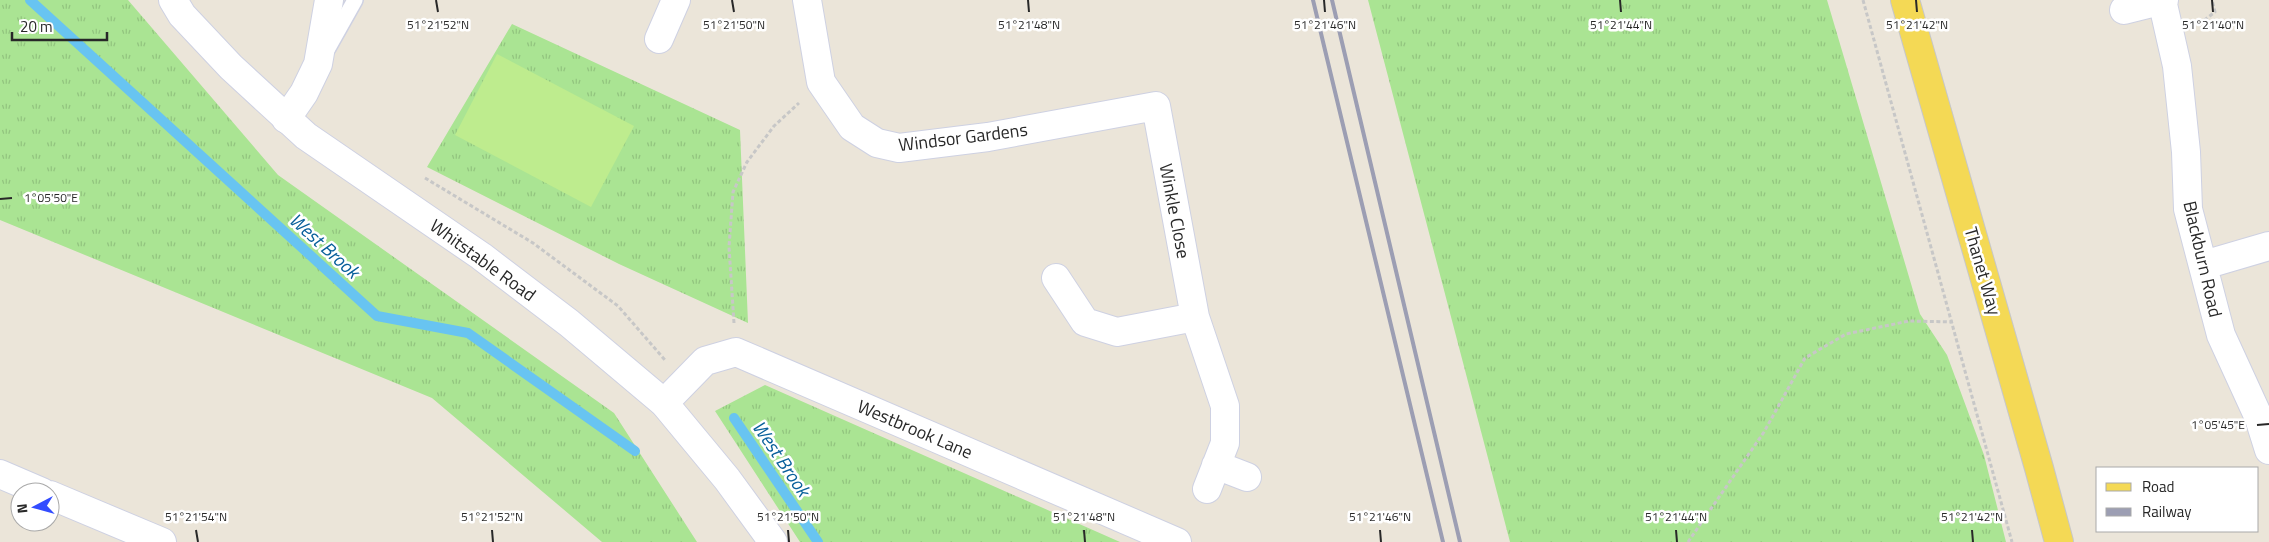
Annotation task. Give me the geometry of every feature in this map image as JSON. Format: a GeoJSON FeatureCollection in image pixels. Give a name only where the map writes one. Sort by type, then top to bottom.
{"type":"FeatureCollection","features":[{"type":"Feature","properties":{"kind":"main road","name":"Thanet Way"},"geometry":{"type":"LineString","coordinates":[[1905,0],[2059,542]]}},
{"type":"Feature","properties":{"kind":"street","name":"Whitstable Road"},"geometry":{"type":"LineString","coordinates":[[173,0],[182,15],[231,67],[306,136],[481,256],[569,323],[664,403],[727,479],[773,542]]}},
{"type":"Feature","properties":{"kind":"street"},"geometry":{"type":"LineString","coordinates":[[286,119],[304,93],[318,64],[329,0]]}},
{"type":"Feature","properties":{"kind":"street"},"geometry":{"type":"LineString","coordinates":[[659,39],[676,0]]}},
{"type":"Feature","properties":{"kind":"street","name":"Windsor Gardens"},"geometry":{"type":"LineString","coordinates":[[807,0],[821,82],[852,127],[877,143],[899,148],[988,137],[1156,106]]}},
{"type":"Feature","properties":{"kind":"street","name":"Blackburn Road"},"geometry":{"type":"LineString","coordinates":[[2124,10],[2162,0],[2177,66],[2186,152],[2188,209],[2221,335],[2259,418],[2269,450]]}},
{"type":"Feature","properties":{"kind":"street","name":"Winkle Close"},"geometry":{"type":"LineString","coordinates":[[1156,106],[1195,317],[1225,406],[1225,444],[1211,477],[1247,477]]}},
{"type":"Feature","properties":{"kind":"street"},"geometry":{"type":"LineString","coordinates":[[2204,265],[2269,246]]}},
{"type":"Feature","properties":{"kind":"street"},"geometry":{"type":"LineString","coordinates":[[1056,278],[1085,322],[1117,332],[1195,317]]}},
{"type":"Feature","properties":{"kind":"street"},"geometry":{"type":"LineString","coordinates":[[664,403],[705,361],[736,352]]}},
{"type":"Feature","properties":{"kind":"street","name":"Westbrook Lane"},"geometry":{"type":"LineString","coordinates":[[736,352],[1177,542]]}},
{"type":"Feature","properties":{"kind":"street"},"geometry":{"type":"LineString","coordinates":[[0,474],[19,482]]}},
{"type":"Feature","properties":{"kind":"street"},"geometry":{"type":"LineString","coordinates":[[60,499],[162,542]]}},
{"type":"Feature","properties":{"kind":"lane"},"geometry":{"type":"LineString","coordinates":[[318,64],[355,0]]}},
{"type":"Feature","properties":{"kind":"path"},"geometry":{"type":"LineString","coordinates":[[1864,0],[2012,542]]}},
{"type":"Feature","properties":{"kind":"path"},"geometry":{"type":"LineString","coordinates":[[736,352],[729,247],[733,192],[747,162],[774,126],[821,82]]}},
{"type":"Feature","properties":{"kind":"path"},"geometry":{"type":"LineString","coordinates":[[1688,542],[1764,432],[1805,358],[1846,334],[1910,321],[1953,322]]}},
{"type":"Feature","properties":{"kind":"green space"},"geometry":{"type":"Polygon","coordinates":[[[0,0],[128,0],[278,175],[614,413],[697,542],[602,542],[432,398],[0,220],[0,0]]]}},
{"type":"Feature","properties":{"kind":"green space"},"geometry":{"type":"Polygon","coordinates":[[[1368,0],[1827,0],[1920,314],[1947,355],[1984,455],[2006,542],[1510,542],[1368,0]]]}},
{"type":"Feature","properties":{"kind":"green space"},"geometry":{"type":"Polygon","coordinates":[[[512,24],[740,130],[748,323],[619,264],[427,167],[512,24]]]}},
{"type":"Feature","properties":{"kind":"green space"},"geometry":{"type":"Polygon","coordinates":[[[497,54],[634,126],[591,207],[455,135],[497,54]]]}},
{"type":"Feature","properties":{"kind":"green space"},"geometry":{"type":"Polygon","coordinates":[[[765,385],[1120,542],[800,542],[715,411],[765,385]]]}},
{"type":"Feature","properties":{"kind":"waterway","name":"West Brook"},"geometry":{"type":"LineString","coordinates":[[30,0],[377,316],[468,333],[635,451]]}},
{"type":"Feature","properties":{"kind":"waterway","name":"West Brook"},"geometry":{"type":"LineString","coordinates":[[734,418],[818,542]]}},
{"type":"Feature","properties":{"kind":"railway"},"geometry":{"type":"LineString","coordinates":[[1313,0],[1443,542]]}},
{"type":"Feature","properties":{"kind":"railway"},"geometry":{"type":"LineString","coordinates":[[1332,0],[1460,542]]}}]}
